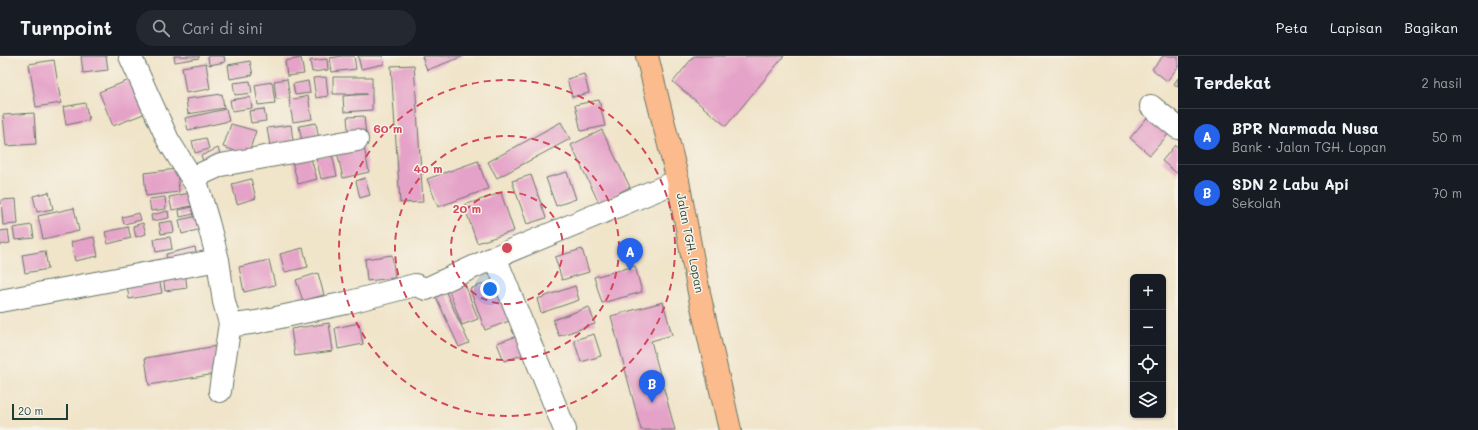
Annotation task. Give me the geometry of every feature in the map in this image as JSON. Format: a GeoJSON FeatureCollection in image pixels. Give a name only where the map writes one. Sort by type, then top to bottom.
{"type":"FeatureCollection","features":[{"type":"Feature","properties":{"kind":"highway","name":"Jalan TGH. Lopan"},"geometry":{"type":"LineString","coordinates":[[647,56],[678,181],[700,298],[730,430]]}},
{"type":"Feature","properties":{"kind":"street"},"geometry":{"type":"LineString","coordinates":[[130,56],[168,140],[198,188],[218,260],[224,302],[230,323],[220,390]]}},
{"type":"Feature","properties":{"kind":"street"},"geometry":{"type":"LineString","coordinates":[[1151,106],[1178,128]]}},
{"type":"Feature","properties":{"kind":"street"},"geometry":{"type":"LineString","coordinates":[[192,178],[221,164],[357,140]]}},
{"type":"Feature","properties":{"kind":"street"},"geometry":{"type":"LineString","coordinates":[[230,323],[235,325],[257,322],[346,303],[414,286],[426,289],[495,257],[678,181]]}},
{"type":"Feature","properties":{"kind":"street"},"geometry":{"type":"LineString","coordinates":[[495,257],[565,430]]}},
{"type":"Feature","properties":{"kind":"street"},"geometry":{"type":"LineString","coordinates":[[0,301],[218,260]]}},
{"type":"Feature","properties":{"kind":"building"},"geometry":{"type":"Polygon","coordinates":[[[81,56],[106,56],[108,70],[83,73],[81,56]]]}},
{"type":"Feature","properties":{"kind":"building"},"geometry":{"type":"Polygon","coordinates":[[[174,56],[199,56],[199,58],[175,62],[174,56]]]}},
{"type":"Feature","properties":{"kind":"building"},"geometry":{"type":"Polygon","coordinates":[[[208,56],[224,56],[225,62],[209,65],[208,56]]]}},
{"type":"Feature","properties":{"kind":"building"},"geometry":{"type":"Polygon","coordinates":[[[354,56],[356,69],[332,72],[330,58],[354,56]]]}},
{"type":"Feature","properties":{"kind":"building"},"geometry":{"type":"Polygon","coordinates":[[[358,56],[383,56],[384,64],[361,69],[358,56]]]}},
{"type":"Feature","properties":{"kind":"building"},"geometry":{"type":"Polygon","coordinates":[[[422,56],[464,56],[427,70],[422,56]]]}},
{"type":"Feature","properties":{"kind":"building"},"geometry":{"type":"Polygon","coordinates":[[[694,56],[784,56],[726,126],[673,82],[694,56]]]}},
{"type":"Feature","properties":{"kind":"building"},"geometry":{"type":"Polygon","coordinates":[[[1163,56],[1178,56],[1178,67],[1167,81],[1152,69],[1163,56]]]}},
{"type":"Feature","properties":{"kind":"building"},"geometry":{"type":"Polygon","coordinates":[[[301,58],[304,74],[287,76],[285,61],[301,58]]]}},
{"type":"Feature","properties":{"kind":"building"},"geometry":{"type":"Polygon","coordinates":[[[327,59],[328,70],[312,72],[310,61],[327,59]]]}},
{"type":"Feature","properties":{"kind":"building"},"geometry":{"type":"Polygon","coordinates":[[[54,60],[61,103],[36,107],[29,64],[54,60]]]}},
{"type":"Feature","properties":{"kind":"building"},"geometry":{"type":"Polygon","coordinates":[[[250,61],[253,75],[230,79],[228,65],[250,61]]]}},
{"type":"Feature","properties":{"kind":"building"},"geometry":{"type":"Polygon","coordinates":[[[206,63],[210,89],[186,93],[182,67],[206,63]]]}},
{"type":"Feature","properties":{"kind":"building"},"geometry":{"type":"Polygon","coordinates":[[[414,65],[423,202],[400,203],[391,66],[414,65]]]}},
{"type":"Feature","properties":{"kind":"building"},"geometry":{"type":"Polygon","coordinates":[[[584,74],[589,93],[572,97],[567,79],[584,74]]]}},
{"type":"Feature","properties":{"kind":"building"},"geometry":{"type":"Polygon","coordinates":[[[326,77],[328,96],[316,98],[313,78],[326,77]]]}},
{"type":"Feature","properties":{"kind":"building"},"geometry":{"type":"Polygon","coordinates":[[[333,77],[372,77],[372,110],[344,112],[343,96],[367,94],[333,94],[333,77]]]}},
{"type":"Feature","properties":{"kind":"building"},"geometry":{"type":"Polygon","coordinates":[[[1178,78],[1178,87],[1174,84],[1178,78]]]}},
{"type":"Feature","properties":{"kind":"building"},"geometry":{"type":"Polygon","coordinates":[[[132,79],[146,113],[113,126],[99,92],[132,79]]]}},
{"type":"Feature","properties":{"kind":"building"},"geometry":{"type":"Polygon","coordinates":[[[287,79],[290,98],[276,99],[274,81],[287,79]]]}},
{"type":"Feature","properties":{"kind":"building"},"geometry":{"type":"Polygon","coordinates":[[[250,81],[252,93],[235,95],[233,83],[250,81]]]}},
{"type":"Feature","properties":{"kind":"building"},"geometry":{"type":"Polygon","coordinates":[[[308,81],[310,93],[295,95],[293,84],[308,81]]]}},
{"type":"Feature","properties":{"kind":"building"},"geometry":{"type":"Polygon","coordinates":[[[272,82],[275,103],[258,105],[255,85],[272,82]]]}},
{"type":"Feature","properties":{"kind":"building"},"geometry":{"type":"Polygon","coordinates":[[[222,94],[224,108],[188,114],[186,99],[222,94]]]}},
{"type":"Feature","properties":{"kind":"building"},"geometry":{"type":"Polygon","coordinates":[[[308,96],[312,119],[293,122],[289,100],[308,96]]]}},
{"type":"Feature","properties":{"kind":"building"},"geometry":{"type":"Polygon","coordinates":[[[250,97],[252,108],[232,111],[230,100],[250,97]]]}},
{"type":"Feature","properties":{"kind":"building"},"geometry":{"type":"Polygon","coordinates":[[[599,100],[605,126],[581,131],[575,105],[599,100]]]}},
{"type":"Feature","properties":{"kind":"building"},"geometry":{"type":"Polygon","coordinates":[[[85,103],[89,120],[66,125],[63,107],[85,103]]]}},
{"type":"Feature","properties":{"kind":"building"},"geometry":{"type":"Polygon","coordinates":[[[226,109],[229,121],[188,130],[185,118],[226,109]]]}},
{"type":"Feature","properties":{"kind":"building"},"geometry":{"type":"Polygon","coordinates":[[[264,109],[266,121],[251,123],[249,111],[264,109]]]}},
{"type":"Feature","properties":{"kind":"building"},"geometry":{"type":"Polygon","coordinates":[[[34,113],[36,144],[6,146],[3,115],[34,113]]]}},
{"type":"Feature","properties":{"kind":"building"},"geometry":{"type":"Polygon","coordinates":[[[1151,113],[1172,130],[1150,155],[1130,138],[1151,113]]]}},
{"type":"Feature","properties":{"kind":"building"},"geometry":{"type":"Polygon","coordinates":[[[364,116],[366,137],[349,139],[347,117],[364,116]]]}},
{"type":"Feature","properties":{"kind":"building"},"geometry":{"type":"Polygon","coordinates":[[[561,122],[570,139],[497,178],[488,162],[561,122]]]}},
{"type":"Feature","properties":{"kind":"building"},"geometry":{"type":"Polygon","coordinates":[[[316,123],[320,144],[303,147],[299,126],[316,123]]]}},
{"type":"Feature","properties":{"kind":"building"},"geometry":{"type":"Polygon","coordinates":[[[231,124],[256,131],[248,155],[223,147],[231,124]]]}},
{"type":"Feature","properties":{"kind":"building"},"geometry":{"type":"Polygon","coordinates":[[[291,125],[294,149],[271,152],[267,128],[291,125]]]}},
{"type":"Feature","properties":{"kind":"building"},"geometry":{"type":"Polygon","coordinates":[[[602,130],[630,187],[599,203],[571,145],[602,130]]]}},
{"type":"Feature","properties":{"kind":"building"},"geometry":{"type":"Polygon","coordinates":[[[206,138],[209,149],[195,153],[192,141],[206,138]]]}},
{"type":"Feature","properties":{"kind":"building"},"geometry":{"type":"Polygon","coordinates":[[[1175,145],[1178,147],[1178,174],[1162,161],[1175,145]]]}},
{"type":"Feature","properties":{"kind":"building"},"geometry":{"type":"Polygon","coordinates":[[[364,147],[369,172],[343,178],[337,152],[364,147]]]}},
{"type":"Feature","properties":{"kind":"building"},"geometry":{"type":"Polygon","coordinates":[[[218,148],[222,159],[206,167],[201,156],[218,148]]]}},
{"type":"Feature","properties":{"kind":"building"},"geometry":{"type":"Polygon","coordinates":[[[332,154],[337,176],[321,179],[316,157],[332,154]]]}},
{"type":"Feature","properties":{"kind":"building"},"geometry":{"type":"Polygon","coordinates":[[[310,155],[317,179],[298,184],[292,161],[310,155]]]}},
{"type":"Feature","properties":{"kind":"building"},"geometry":{"type":"Polygon","coordinates":[[[478,161],[488,189],[438,207],[427,179],[478,161]]]}},
{"type":"Feature","properties":{"kind":"building"},"geometry":{"type":"Polygon","coordinates":[[[177,169],[179,192],[146,196],[144,173],[177,169]]]}},
{"type":"Feature","properties":{"kind":"building"},"geometry":{"type":"Polygon","coordinates":[[[567,172],[576,199],[556,206],[546,178],[567,172]]]}},
{"type":"Feature","properties":{"kind":"building"},"geometry":{"type":"Polygon","coordinates":[[[531,175],[546,218],[527,224],[512,181],[531,175]]]}},
{"type":"Feature","properties":{"kind":"building"},"geometry":{"type":"Polygon","coordinates":[[[365,178],[370,195],[360,198],[356,181],[365,178]]]}},
{"type":"Feature","properties":{"kind":"building"},"geometry":{"type":"Polygon","coordinates":[[[251,179],[256,198],[237,204],[232,184],[251,179]]]}},
{"type":"Feature","properties":{"kind":"building"},"geometry":{"type":"Polygon","coordinates":[[[49,192],[53,209],[37,212],[33,196],[49,192]]]}},
{"type":"Feature","properties":{"kind":"building"},"geometry":{"type":"Polygon","coordinates":[[[195,192],[197,205],[172,210],[169,197],[195,192]]]}},
{"type":"Feature","properties":{"kind":"building"},"geometry":{"type":"Polygon","coordinates":[[[501,193],[514,231],[477,243],[464,205],[501,193]]]}},
{"type":"Feature","properties":{"kind":"building"},"geometry":{"type":"Polygon","coordinates":[[[165,197],[166,209],[151,211],[149,199],[165,197]]]}},
{"type":"Feature","properties":{"kind":"building"},"geometry":{"type":"Polygon","coordinates":[[[16,199],[18,224],[3,225],[1,200],[16,199]]]}},
{"type":"Feature","properties":{"kind":"building"},"geometry":{"type":"Polygon","coordinates":[[[201,205],[203,212],[180,217],[179,210],[201,205]]]}},
{"type":"Feature","properties":{"kind":"building"},"geometry":{"type":"Polygon","coordinates":[[[74,208],[79,231],[43,239],[38,216],[74,208]]]}},
{"type":"Feature","properties":{"kind":"building"},"geometry":{"type":"Polygon","coordinates":[[[168,211],[169,218],[152,221],[151,215],[168,211]]]}},
{"type":"Feature","properties":{"kind":"building"},"geometry":{"type":"Polygon","coordinates":[[[139,213],[141,220],[124,224],[122,217],[139,213]]]}},
{"type":"Feature","properties":{"kind":"building"},"geometry":{"type":"Polygon","coordinates":[[[202,215],[205,228],[182,234],[179,220],[202,215]]]}},
{"type":"Feature","properties":{"kind":"building"},"geometry":{"type":"Polygon","coordinates":[[[172,221],[174,232],[161,234],[159,223],[172,221]]]}},
{"type":"Feature","properties":{"kind":"building"},"geometry":{"type":"Polygon","coordinates":[[[143,223],[146,234],[136,237],[133,226],[143,223]]]}},
{"type":"Feature","properties":{"kind":"building"},"geometry":{"type":"Polygon","coordinates":[[[32,225],[34,238],[15,240],[13,228],[32,225]]]}},
{"type":"Feature","properties":{"kind":"building"},"geometry":{"type":"Polygon","coordinates":[[[128,227],[131,238],[108,244],[105,232],[128,227]]]}},
{"type":"Feature","properties":{"kind":"building"},"geometry":{"type":"Polygon","coordinates":[[[8,230],[10,243],[0,245],[0,231],[8,230]]]}},
{"type":"Feature","properties":{"kind":"building"},"geometry":{"type":"Polygon","coordinates":[[[94,237],[98,256],[75,261],[71,242],[94,237]]]}},
{"type":"Feature","properties":{"kind":"building"},"geometry":{"type":"Polygon","coordinates":[[[170,237],[172,249],[156,252],[154,239],[170,237]]]}},
{"type":"Feature","properties":{"kind":"building"},"geometry":{"type":"Polygon","coordinates":[[[195,247],[197,258],[169,265],[166,254],[195,247]]]}},
{"type":"Feature","properties":{"kind":"building"},"geometry":{"type":"Polygon","coordinates":[[[303,248],[308,267],[285,272],[280,254],[303,248]]]}},
{"type":"Feature","properties":{"kind":"building"},"geometry":{"type":"Polygon","coordinates":[[[582,249],[589,272],[562,280],[555,257],[582,249]]]}},
{"type":"Feature","properties":{"kind":"building"},"geometry":{"type":"Polygon","coordinates":[[[45,251],[48,269],[25,273],[22,255],[45,251]]]}},
{"type":"Feature","properties":{"kind":"building"},"geometry":{"type":"Polygon","coordinates":[[[392,255],[395,278],[367,281],[365,259],[392,255]]]}},
{"type":"Feature","properties":{"kind":"building"},"geometry":{"type":"Polygon","coordinates":[[[269,260],[275,285],[244,292],[239,267],[269,260]]]}},
{"type":"Feature","properties":{"kind":"building"},"geometry":{"type":"Polygon","coordinates":[[[635,266],[642,292],[602,303],[594,277],[635,266]]]}},
{"type":"Feature","properties":{"kind":"building"},"geometry":{"type":"Polygon","coordinates":[[[185,271],[187,288],[165,291],[163,275],[185,271]]]}},
{"type":"Feature","properties":{"kind":"building"},"geometry":{"type":"Polygon","coordinates":[[[318,273],[324,295],[303,301],[296,280],[318,273]]]}},
{"type":"Feature","properties":{"kind":"building"},"geometry":{"type":"Polygon","coordinates":[[[159,278],[162,293],[129,299],[127,284],[159,278]]]}},
{"type":"Feature","properties":{"kind":"building"},"geometry":{"type":"Polygon","coordinates":[[[496,279],[512,320],[485,330],[470,289],[496,279]]]}},
{"type":"Feature","properties":{"kind":"building"},"geometry":{"type":"Polygon","coordinates":[[[464,282],[478,319],[462,325],[448,288],[464,282]]]}},
{"type":"Feature","properties":{"kind":"building"},"geometry":{"type":"Polygon","coordinates":[[[575,286],[579,300],[541,313],[537,299],[575,286]]]}},
{"type":"Feature","properties":{"kind":"building"},"geometry":{"type":"Polygon","coordinates":[[[446,292],[469,343],[459,347],[436,297],[446,292]]]}},
{"type":"Feature","properties":{"kind":"building"},"geometry":{"type":"Polygon","coordinates":[[[663,302],[672,335],[651,341],[675,430],[641,430],[611,316],[663,302]]]}},
{"type":"Feature","properties":{"kind":"building"},"geometry":{"type":"Polygon","coordinates":[[[589,307],[595,324],[559,336],[553,320],[589,307]]]}},
{"type":"Feature","properties":{"kind":"building"},"geometry":{"type":"Polygon","coordinates":[[[329,323],[333,351],[295,356],[291,329],[329,323]]]}},
{"type":"Feature","properties":{"kind":"building"},"geometry":{"type":"Polygon","coordinates":[[[359,323],[363,344],[338,349],[335,328],[359,323]]]}},
{"type":"Feature","properties":{"kind":"building"},"geometry":{"type":"Polygon","coordinates":[[[523,334],[529,353],[504,361],[497,343],[523,334]]]}},
{"type":"Feature","properties":{"kind":"building"},"geometry":{"type":"Polygon","coordinates":[[[594,334],[601,356],[581,362],[574,340],[594,334]]]}},
{"type":"Feature","properties":{"kind":"building"},"geometry":{"type":"Polygon","coordinates":[[[217,346],[221,373],[149,385],[145,358],[217,346]]]}},
{"type":"Feature","properties":{"kind":"place","name":"BPR Narmada Nusa"},"geometry":{"type":"Point","coordinates":[630,271]}},
{"type":"Feature","properties":{"kind":"place","name":"SDN 2 Labu Api"},"geometry":{"type":"Point","coordinates":[652,403]}}]}
